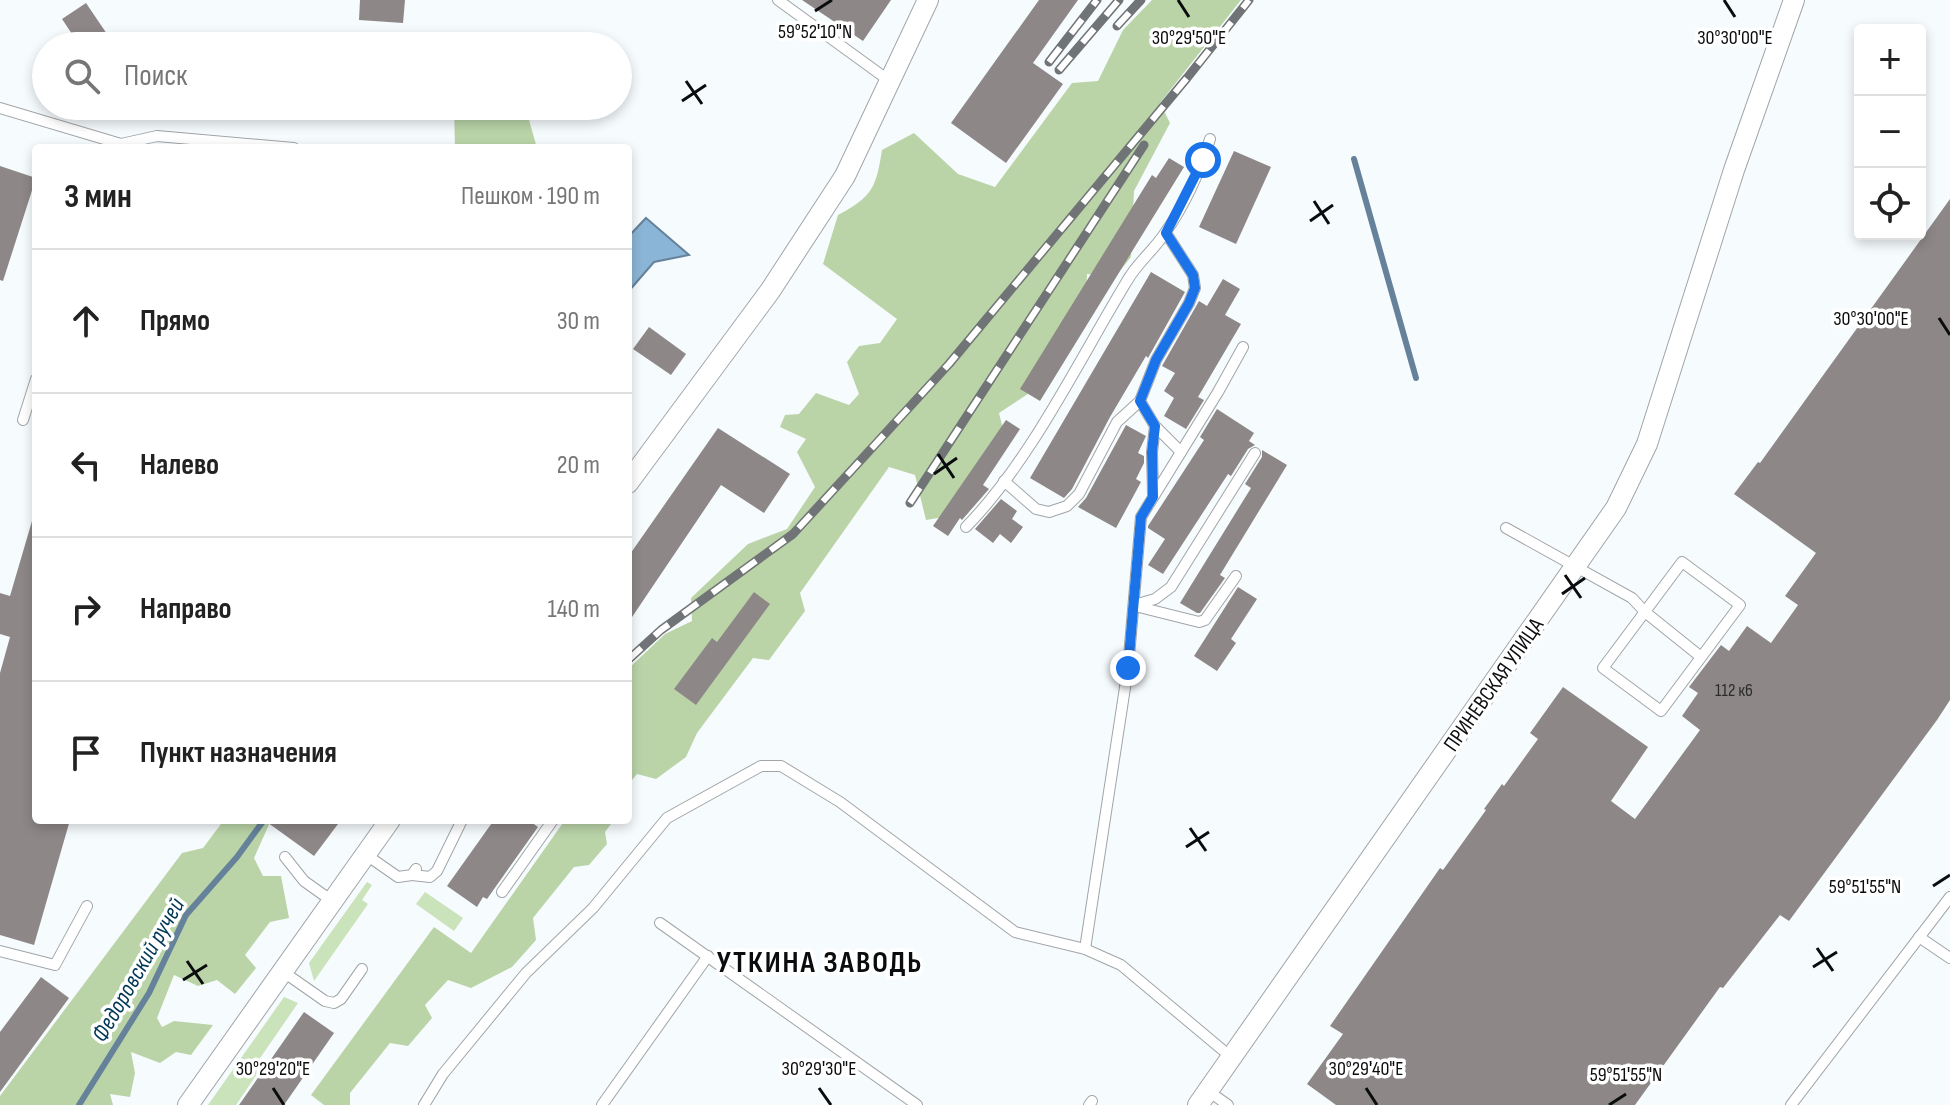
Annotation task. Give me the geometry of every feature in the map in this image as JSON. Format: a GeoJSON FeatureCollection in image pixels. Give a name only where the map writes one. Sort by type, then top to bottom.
{"type":"FeatureCollection","features":[{"type":"Feature","properties":{"kind":"street"},"geometry":{"type":"LineString","coordinates":[[632,478],[770,291],[845,176],[928,0]]}},
{"type":"Feature","properties":{"kind":"street","name":"ПРИНЕВСКАЯ УЛИЦА"},"geometry":{"type":"LineString","coordinates":[[1203,1098],[1616,508],[1647,444],[1734,170],[1794,0]]}},
{"type":"Feature","properties":{"kind":"street"},"geometry":{"type":"LineString","coordinates":[[188,1105],[387,824]]}},
{"type":"Feature","properties":{"kind":"lane"},"geometry":{"type":"LineString","coordinates":[[778,0],[891,82]]}},
{"type":"Feature","properties":{"kind":"lane"},"geometry":{"type":"LineString","coordinates":[[0,108],[32,118]]}},
{"type":"Feature","properties":{"kind":"lane"},"geometry":{"type":"LineString","coordinates":[[38,120],[114,144]]}},
{"type":"Feature","properties":{"kind":"lane"},"geometry":{"type":"LineString","coordinates":[[127,144],[157,136],[248,144]]}},
{"type":"Feature","properties":{"kind":"lane"},"geometry":{"type":"LineString","coordinates":[[966,527],[989,503],[1044,420],[1129,276],[1166,233],[1203,160],[1210,139]]}},
{"type":"Feature","properties":{"kind":"lane"},"geometry":{"type":"LineString","coordinates":[[1004,481],[1022,500],[1036,509],[1049,512],[1067,506],[1079,494],[1117,422],[1140,401],[1156,360],[1195,288],[1193,275],[1166,233]]}},
{"type":"Feature","properties":{"kind":"lane"},"geometry":{"type":"LineString","coordinates":[[1085,949],[1128,668],[1141,517],[1243,347]]}},
{"type":"Feature","properties":{"kind":"lane"},"geometry":{"type":"LineString","coordinates":[[23,420],[32,392]]}},
{"type":"Feature","properties":{"kind":"lane"},"geometry":{"type":"LineString","coordinates":[[1140,401],[1155,426],[1181,452]]}},
{"type":"Feature","properties":{"kind":"lane"},"geometry":{"type":"LineString","coordinates":[[1153,497],[1155,426]]}},
{"type":"Feature","properties":{"kind":"lane"},"geometry":{"type":"LineString","coordinates":[[1134,605],[1155,599],[1171,587],[1255,453]]}},
{"type":"Feature","properties":{"kind":"lane"},"geometry":{"type":"LineString","coordinates":[[1506,528],[1632,598],[1701,657]]}},
{"type":"Feature","properties":{"kind":"lane"},"geometry":{"type":"LineString","coordinates":[[1682,562],[1740,605],[1701,657],[1661,711],[1603,668],[1682,562]]}},
{"type":"Feature","properties":{"kind":"lane"},"geometry":{"type":"LineString","coordinates":[[1134,605],[1199,622],[1205,620],[1236,576]]}},
{"type":"Feature","properties":{"kind":"lane"},"geometry":{"type":"LineString","coordinates":[[424,1105],[443,1074],[526,973],[593,908],[667,818],[761,766],[781,766],[840,802],[1015,932],[1085,949],[1121,965],[1231,1057]]}},
{"type":"Feature","properties":{"kind":"lane"},"geometry":{"type":"LineString","coordinates":[[365,854],[398,877],[414,872],[430,877],[437,871],[460,824]]}},
{"type":"Feature","properties":{"kind":"lane"},"geometry":{"type":"LineString","coordinates":[[502,892],[550,824]]}},
{"type":"Feature","properties":{"kind":"lane"},"geometry":{"type":"LineString","coordinates":[[285,857],[304,881],[332,901]]}},
{"type":"Feature","properties":{"kind":"lane"},"geometry":{"type":"LineString","coordinates":[[1791,1105],[1950,897]]}},
{"type":"Feature","properties":{"kind":"lane"},"geometry":{"type":"LineString","coordinates":[[0,951],[55,965],[87,906]]}},
{"type":"Feature","properties":{"kind":"lane"},"geometry":{"type":"LineString","coordinates":[[660,923],[917,1105]]}},
{"type":"Feature","properties":{"kind":"lane"},"geometry":{"type":"LineString","coordinates":[[1919,937],[1950,958]]}},
{"type":"Feature","properties":{"kind":"lane"},"geometry":{"type":"LineString","coordinates":[[602,1105],[708,956]]}},
{"type":"Feature","properties":{"kind":"lane"},"geometry":{"type":"LineString","coordinates":[[282,971],[325,1001],[334,1003],[341,999],[362,969]]}},
{"type":"Feature","properties":{"kind":"lane"},"geometry":{"type":"LineString","coordinates":[[1203,1098],[1228,1105]]}},
{"type":"Feature","properties":{"kind":"green space"},"geometry":{"type":"Polygon","coordinates":[[[1152,0],[1241,0],[1160,103],[1170,123],[1134,191],[1131,257],[1115,277],[1087,274],[1086,302],[1037,388],[999,413],[1003,429],[962,514],[926,520],[915,475],[889,467],[800,593],[805,611],[769,660],[753,658],[697,733],[686,757],[656,779],[637,774],[632,780],[632,665],[665,634],[692,621],[691,598],[748,544],[787,529],[815,487],[797,452],[806,439],[780,427],[785,415],[799,414],[816,393],[849,405],[859,394],[847,362],[859,346],[880,343],[897,319],[823,264],[838,215],[858,203],[870,190],[882,150],[914,133],[958,174],[995,187],[1072,83],[1098,81],[1123,30],[1152,0]]]}},
{"type":"Feature","properties":{"kind":"green space"},"geometry":{"type":"Polygon","coordinates":[[[454,120],[529,120],[536,144],[455,144],[454,120]]]}},
{"type":"Feature","properties":{"kind":"green space"},"geometry":{"type":"Polygon","coordinates":[[[221,824],[269,824],[254,858],[263,876],[281,876],[289,918],[270,922],[245,955],[256,968],[235,994],[217,980],[198,986],[174,975],[157,1018],[162,1027],[174,1021],[213,1025],[191,1055],[176,1052],[160,1063],[131,1052],[135,1073],[130,1097],[110,1094],[113,1105],[0,1105],[0,1096],[182,853],[203,848],[221,824]]]}},
{"type":"Feature","properties":{"kind":"green space"},"geometry":{"type":"Polygon","coordinates":[[[562,824],[611,824],[605,832],[607,844],[589,865],[574,867],[533,918],[536,940],[512,967],[471,988],[448,980],[425,1005],[432,1018],[408,1046],[390,1043],[350,1093],[350,1105],[324,1105],[311,1095],[434,927],[471,953],[562,824]]]}},
{"type":"Feature","properties":{"kind":"green space"},"geometry":{"type":"Polygon","coordinates":[[[367,882],[372,885],[362,900],[368,904],[314,981],[309,963],[367,882]]]}},
{"type":"Feature","properties":{"kind":"green space"},"geometry":{"type":"Polygon","coordinates":[[[425,892],[463,918],[454,931],[416,904],[425,892]]]}},
{"type":"Feature","properties":{"kind":"green space"},"geometry":{"type":"Polygon","coordinates":[[[284,997],[298,1003],[256,1064],[261,1068],[236,1105],[208,1105],[284,997]]]}},
{"type":"Feature","properties":{"kind":"water"},"geometry":{"type":"Polygon","coordinates":[[[646,218],[689,255],[654,262],[632,287],[632,233],[646,218]]]}},
{"type":"Feature","properties":{"kind":"building"},"geometry":{"type":"Polygon","coordinates":[[[360,0],[405,0],[403,23],[359,20],[360,0]]]}},
{"type":"Feature","properties":{"kind":"building"},"geometry":{"type":"Polygon","coordinates":[[[802,0],[891,0],[863,41],[802,0]]]}},
{"type":"Feature","properties":{"kind":"building"},"geometry":{"type":"Polygon","coordinates":[[[1039,0],[1078,0],[1033,63],[1063,84],[1006,163],[951,123],[1039,0]]]}},
{"type":"Feature","properties":{"kind":"building"},"geometry":{"type":"Polygon","coordinates":[[[86,3],[106,32],[71,32],[62,19],[86,3]]]}},
{"type":"Feature","properties":{"kind":"building"},"geometry":{"type":"Polygon","coordinates":[[[1234,151],[1271,167],[1236,244],[1199,227],[1234,151]]]}},
{"type":"Feature","properties":{"kind":"building"},"geometry":{"type":"Polygon","coordinates":[[[1169,158],[1184,167],[1040,401],[1020,389],[1152,175],[1156,178],[1169,158]]]}},
{"type":"Feature","properties":{"kind":"building"},"geometry":{"type":"Polygon","coordinates":[[[0,166],[32,177],[32,190],[3,281],[0,280],[0,166]]]}},
{"type":"Feature","properties":{"kind":"building"},"geometry":{"type":"Polygon","coordinates":[[[1950,199],[1950,700],[1937,720],[1789,921],[1780,915],[1723,988],[1720,987],[1635,1105],[1336,1105],[1307,1084],[1343,1034],[1330,1026],[1440,868],[1443,870],[1502,784],[1504,786],[1538,739],[1530,733],[1563,687],[1648,747],[1611,801],[1635,819],[1700,730],[1682,716],[1698,693],[1689,687],[1721,645],[1729,651],[1747,626],[1771,643],[1798,605],[1785,596],[1816,553],[1734,494],[1760,463],[1920,240],[1926,240],[1926,232],[1950,199]]]}},
{"type":"Feature","properties":{"kind":"building"},"geometry":{"type":"Polygon","coordinates":[[[1151,272],[1185,292],[1064,498],[1030,478],[1151,272]]]}},
{"type":"Feature","properties":{"kind":"building"},"geometry":{"type":"Polygon","coordinates":[[[1223,279],[1240,289],[1225,315],[1241,324],[1198,397],[1204,400],[1186,429],[1164,416],[1174,398],[1164,391],[1175,373],[1162,366],[1199,301],[1207,306],[1223,279]]]}},
{"type":"Feature","properties":{"kind":"building"},"geometry":{"type":"Polygon","coordinates":[[[649,327],[686,354],[671,375],[633,349],[649,327]]]}},
{"type":"Feature","properties":{"kind":"building"},"geometry":{"type":"Polygon","coordinates":[[[1217,409],[1254,433],[1249,441],[1255,445],[1248,449],[1231,476],[1228,474],[1163,574],[1148,565],[1165,539],[1148,526],[1204,440],[1200,437],[1217,409]]]}},
{"type":"Feature","properties":{"kind":"building"},"geometry":{"type":"Polygon","coordinates":[[[1006,420],[1020,429],[983,485],[989,489],[962,520],[960,518],[948,536],[933,526],[1006,420]]]}},
{"type":"Feature","properties":{"kind":"building"},"geometry":{"type":"Polygon","coordinates":[[[1126,425],[1146,436],[1138,453],[1144,456],[1144,463],[1136,479],[1141,482],[1116,528],[1078,507],[1126,425]]]}},
{"type":"Feature","properties":{"kind":"building"},"geometry":{"type":"Polygon","coordinates":[[[718,428],[790,474],[764,513],[721,485],[632,617],[632,551],[718,428]]]}},
{"type":"Feature","properties":{"kind":"building"},"geometry":{"type":"Polygon","coordinates":[[[1262,450],[1287,465],[1220,575],[1225,578],[1197,613],[1180,603],[1251,488],[1245,484],[1262,457],[1262,450]]]}},
{"type":"Feature","properties":{"kind":"building"},"geometry":{"type":"Polygon","coordinates":[[[1001,499],[1017,511],[1012,519],[1023,527],[1011,543],[1000,534],[993,543],[975,529],[1001,499]]]}},
{"type":"Feature","properties":{"kind":"building"},"geometry":{"type":"Polygon","coordinates":[[[32,521],[32,824],[69,824],[34,945],[0,935],[0,673],[10,637],[0,634],[0,593],[10,596],[32,521]]]}},
{"type":"Feature","properties":{"kind":"building"},"geometry":{"type":"Polygon","coordinates":[[[1238,587],[1257,599],[1231,639],[1236,643],[1217,671],[1194,656],[1238,587]]]}},
{"type":"Feature","properties":{"kind":"building"},"geometry":{"type":"Polygon","coordinates":[[[754,592],[770,604],[696,705],[674,689],[712,638],[717,642],[754,592]]]}},
{"type":"Feature","properties":{"kind":"building"},"geometry":{"type":"Polygon","coordinates":[[[270,824],[338,824],[314,856],[270,824]]]}},
{"type":"Feature","properties":{"kind":"building"},"geometry":{"type":"Polygon","coordinates":[[[491,824],[534,824],[538,827],[487,899],[483,897],[477,907],[447,886],[491,824]]]}},
{"type":"Feature","properties":{"kind":"building"},"geometry":{"type":"Polygon","coordinates":[[[41,977],[69,998],[0,1092],[0,1032],[41,977]]]}},
{"type":"Feature","properties":{"kind":"building"},"geometry":{"type":"Polygon","coordinates":[[[304,1012],[334,1033],[284,1105],[239,1105],[304,1012]]]}},
{"type":"Feature","properties":{"kind":"waterway"},"geometry":{"type":"LineString","coordinates":[[1354,159],[1416,378]]}},
{"type":"Feature","properties":{"kind":"waterway","name":"Федоровский ручей"},"geometry":{"type":"LineString","coordinates":[[79,1105],[149,993],[186,915],[237,857],[261,824]]}},
{"type":"Feature","properties":{"kind":"railway"},"geometry":{"type":"LineString","coordinates":[[1049,62],[1097,0]]}},
{"type":"Feature","properties":{"kind":"railway"},"geometry":{"type":"LineString","coordinates":[[1059,70],[1119,0]]}},
{"type":"Feature","properties":{"kind":"railway"},"geometry":{"type":"LineString","coordinates":[[1117,26],[1141,0]]}},
{"type":"Feature","properties":{"kind":"railway"},"geometry":{"type":"LineString","coordinates":[[632,656],[661,630],[793,534],[949,364],[1249,0]]}},
{"type":"Feature","properties":{"kind":"railway"},"geometry":{"type":"LineString","coordinates":[[910,503],[1144,145]]}},
{"type":"Feature","properties":{"kind":"district","name":"УТКИНА ЗАВОДЬ"},"geometry":{"type":"Point","coordinates":[820,963]}},
{"type":"Feature","properties":{"kind":"route"},"geometry":{"type":"LineString","coordinates":[[1128,668],[1141,517],[1153,497],[1155,426],[1140,401],[1156,360],[1195,288],[1193,275],[1166,233],[1203,160]]}}]}
